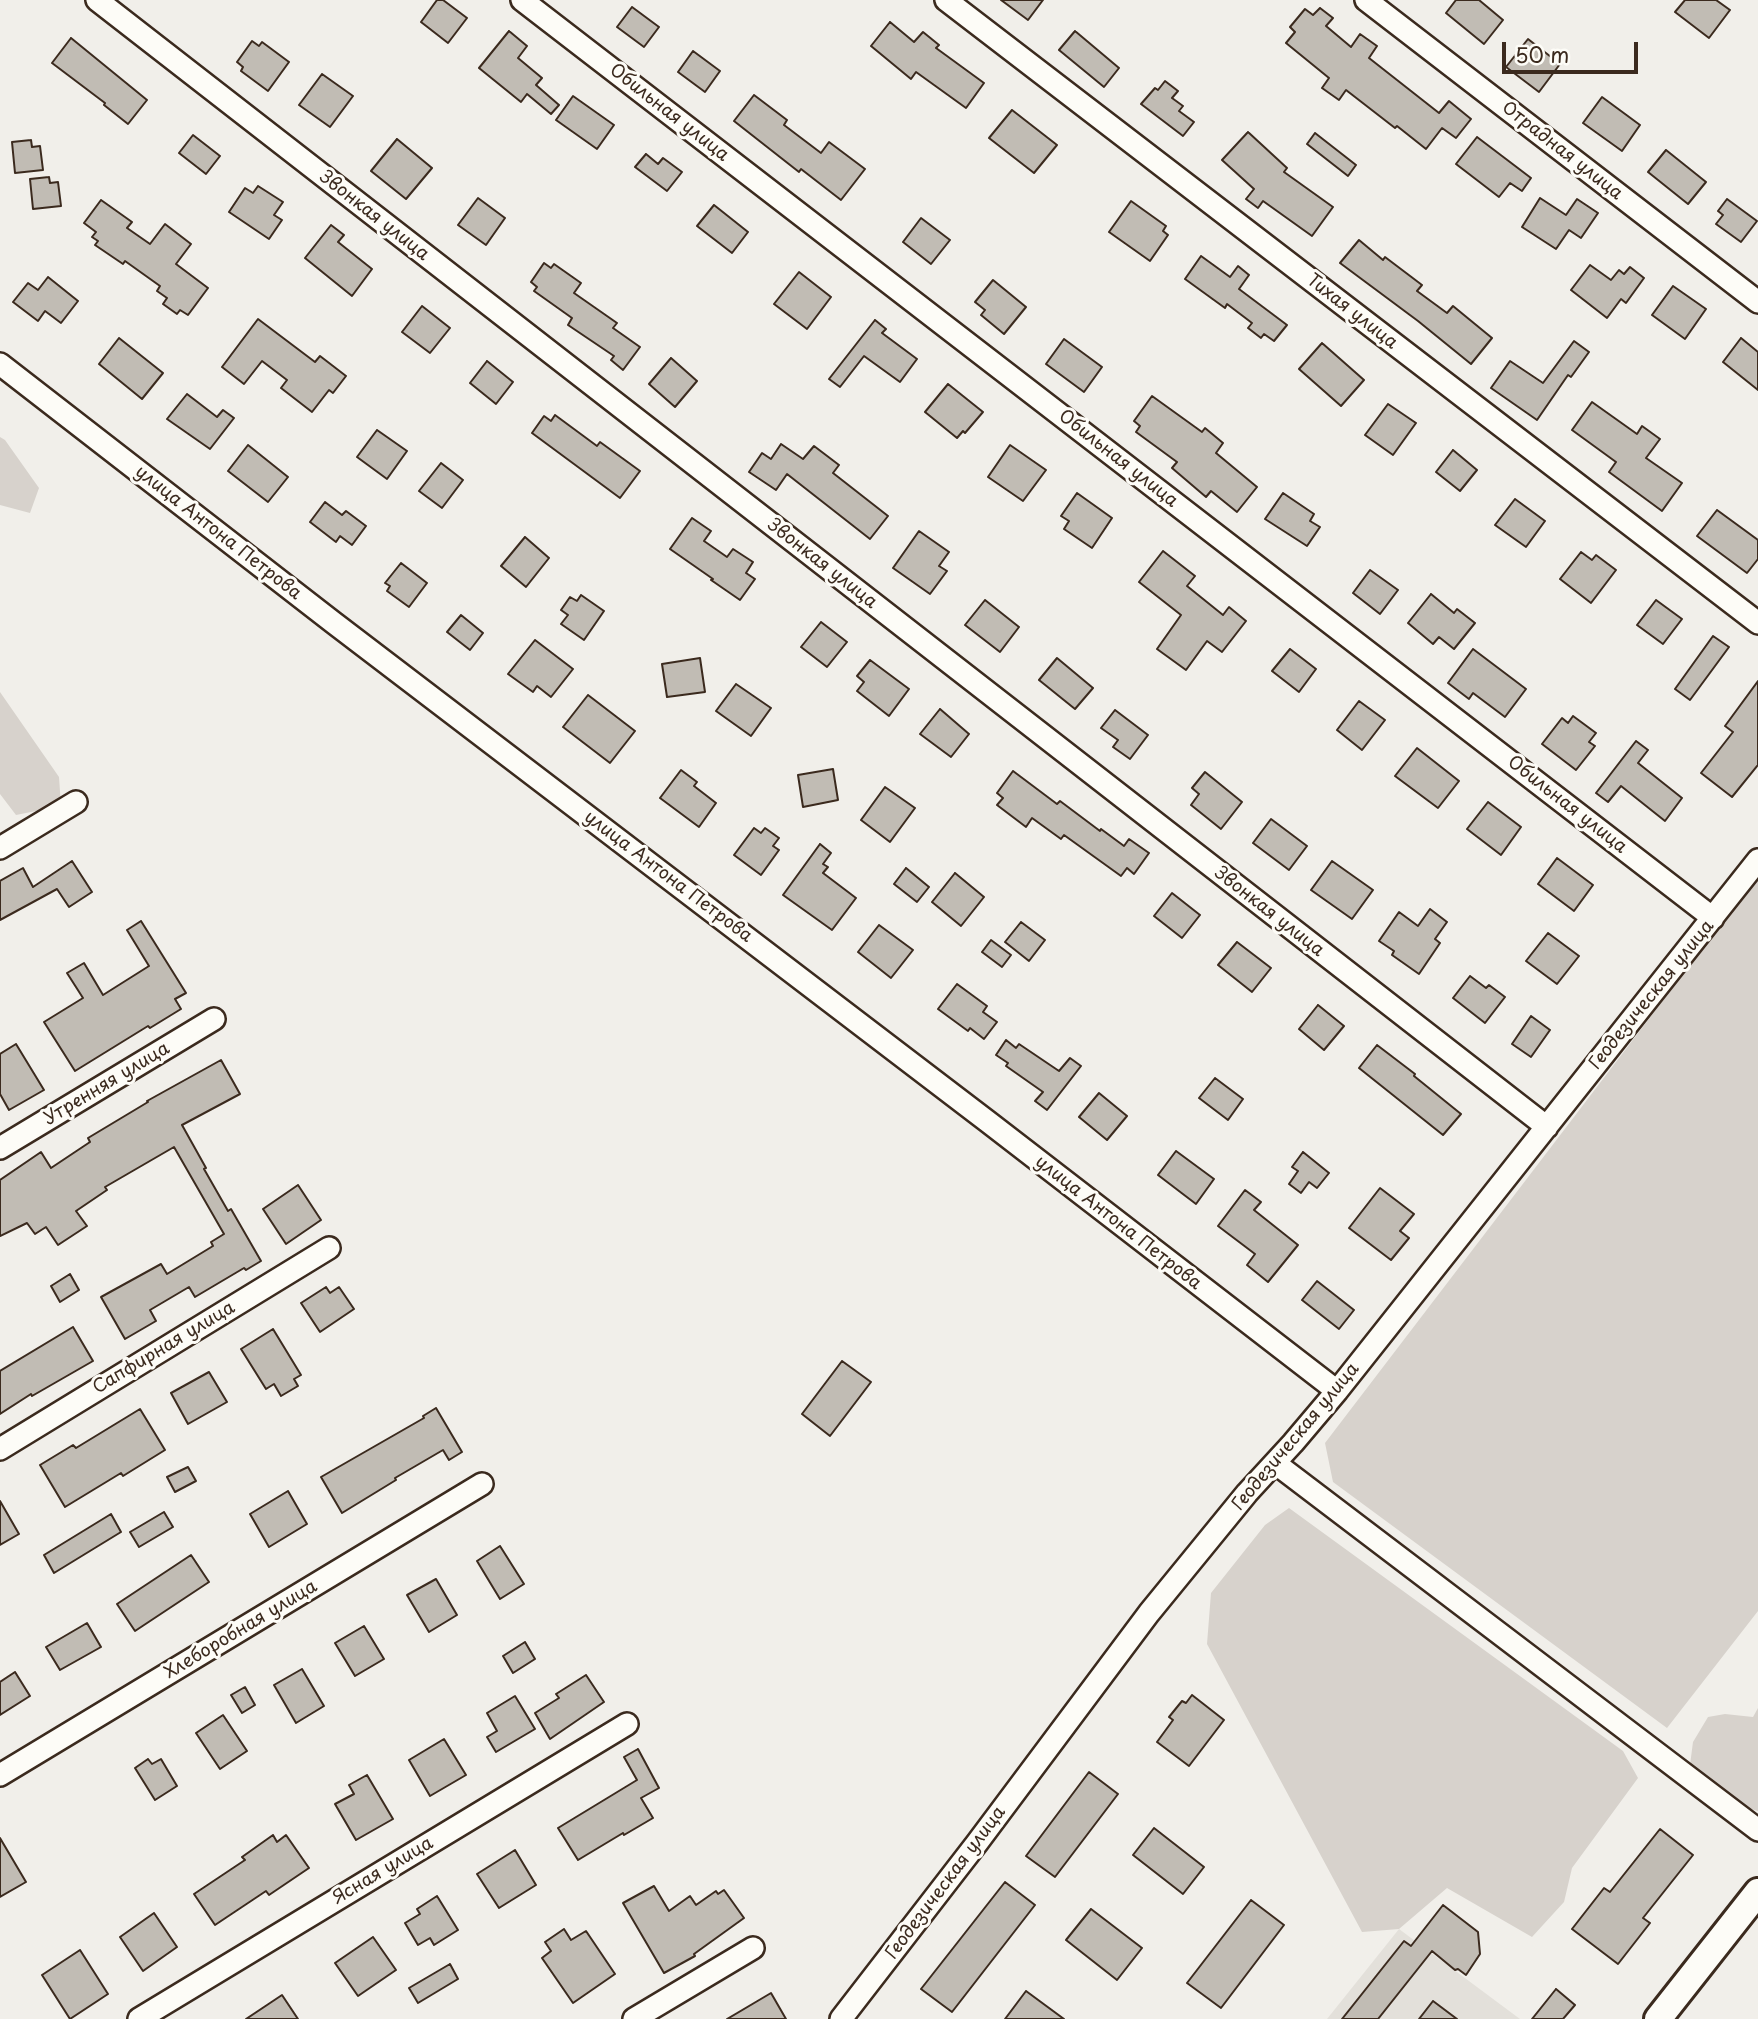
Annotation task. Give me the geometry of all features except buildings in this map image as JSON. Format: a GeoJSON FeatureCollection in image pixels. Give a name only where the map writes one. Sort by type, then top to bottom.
{"type":"FeatureCollection","features":[{"type":"Feature","properties":{"kind":"street","name":"Звонкая улица"},"geometry":{"type":"LineString","coordinates":[[97,0],[1547,1127]]}},
{"type":"Feature","properties":{"kind":"street","name":"Обильная улица"},"geometry":{"type":"LineString","coordinates":[[522,0],[1713,918]]}},
{"type":"Feature","properties":{"kind":"street","name":"Тихая улица"},"geometry":{"type":"LineString","coordinates":[[947,0],[1758,623]]}},
{"type":"Feature","properties":{"kind":"street","name":"Отрадная улица"},"geometry":{"type":"LineString","coordinates":[[1366,0],[1758,302]]}},
{"type":"Feature","properties":{"kind":"street","name":"улица Антона Петрова"},"geometry":{"type":"LineString","coordinates":[[0,364],[334,624],[1337,1391]]}},
{"type":"Feature","properties":{"kind":"street"},"geometry":{"type":"LineString","coordinates":[[0,848],[76,802]]}},
{"type":"Feature","properties":{"kind":"street","name":"Геодезическая улица"},"geometry":{"type":"LineString","coordinates":[[841,2019],[1149,1613],[1247,1493],[1337,1391],[1758,860]]}},
{"type":"Feature","properties":{"kind":"street","name":"Утренняя улица"},"geometry":{"type":"LineString","coordinates":[[0,1148],[214,1020]]}},
{"type":"Feature","properties":{"kind":"street","name":"Сапфирная улица"},"geometry":{"type":"LineString","coordinates":[[0,1449],[329,1248]]}},
{"type":"Feature","properties":{"kind":"street"},"geometry":{"type":"LineString","coordinates":[[1275,1464],[1758,1830]]}},
{"type":"Feature","properties":{"kind":"street","name":"Хлеборобная улица"},"geometry":{"type":"LineString","coordinates":[[0,1775],[482,1484]]}},
{"type":"Feature","properties":{"kind":"street","name":"Ясная улица"},"geometry":{"type":"LineString","coordinates":[[139,2019],[627,1724]]}},
{"type":"Feature","properties":{"kind":"street"},"geometry":{"type":"LineString","coordinates":[[1658,2019],[1758,1892]]}},
{"type":"Feature","properties":{"kind":"street"},"geometry":{"type":"LineString","coordinates":[[634,2019],[753,1948]]}},
{"type":"Feature","properties":{"kind":"shaded area"},"geometry":{"type":"Polygon","coordinates":[[[0,437],[5,440],[39,488],[30,513],[0,505],[0,437]]]}},
{"type":"Feature","properties":{"kind":"shaded area"},"geometry":{"type":"Polygon","coordinates":[[[0,692],[59,777],[61,806],[16,815],[0,794],[0,692]]]}},
{"type":"Feature","properties":{"kind":"shaded area"},"geometry":{"type":"Polygon","coordinates":[[[1758,876],[1758,1611],[1667,1728],[1333,1482],[1325,1443],[1758,876]]]}},
{"type":"Feature","properties":{"kind":"shaded area"},"geometry":{"type":"Polygon","coordinates":[[[1289,1508],[1623,1751],[1638,1778],[1572,1868],[1564,1902],[1532,1937],[1447,1888],[1399,1929],[1362,1932],[1207,1644],[1211,1593],[1265,1525],[1289,1508]]]}},
{"type":"Feature","properties":{"kind":"shaded area"},"geometry":{"type":"Polygon","coordinates":[[[1758,1708],[1758,1811],[1747,1808],[1723,1788],[1702,1778],[1690,1765],[1693,1742],[1708,1717],[1725,1714],[1753,1717],[1758,1708]]]}},
{"type":"Feature","properties":{"kind":"shaded area"},"geometry":{"type":"Polygon","coordinates":[[[1399,1929],[1520,2019],[1327,2019],[1399,1929]]]}}]}
